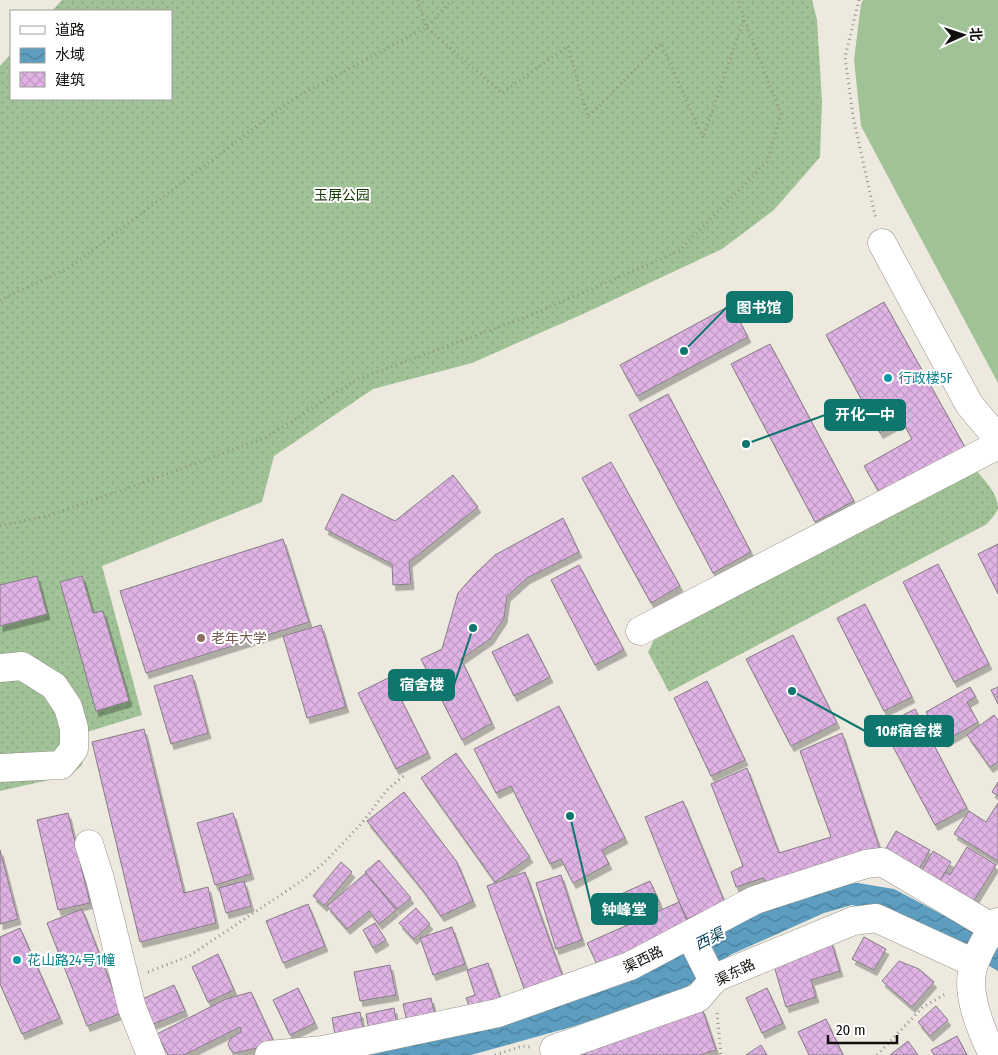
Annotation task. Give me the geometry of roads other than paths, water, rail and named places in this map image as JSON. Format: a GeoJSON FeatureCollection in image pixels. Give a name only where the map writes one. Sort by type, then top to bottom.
{"type":"FeatureCollection","features":[{"type":"Feature","properties":{"kind":"street"},"geometry":{"type":"LineString","coordinates":[[882,243],[969,404],[998,439]]}},
{"type":"Feature","properties":{"kind":"street"},"geometry":{"type":"LineString","coordinates":[[640,631],[998,446]]}},
{"type":"Feature","properties":{"kind":"street"},"geometry":{"type":"LineString","coordinates":[[0,668],[22,666],[54,686],[68,707],[74,728],[74,748],[61,765],[0,768]]}},
{"type":"Feature","properties":{"kind":"street"},"geometry":{"type":"LineString","coordinates":[[89,844],[100,879],[132,1008],[151,1055]]}},
{"type":"Feature","properties":{"kind":"street","name":"渠西路"},"geometry":{"type":"LineString","coordinates":[[268,1055],[323,1050],[498,1013],[630,966],[755,900],[866,864],[882,862],[996,925]]}},
{"type":"Feature","properties":{"kind":"street","name":"渠东路"},"geometry":{"type":"LineString","coordinates":[[554,1049],[698,998],[715,978],[853,921],[876,918],[973,976]]}},
{"type":"Feature","properties":{"kind":"street"},"geometry":{"type":"LineString","coordinates":[[993,1055],[977,1018],[973,976],[996,925]]}},
{"type":"Feature","properties":{"kind":"street"},"geometry":{"type":"LineString","coordinates":[[690,934],[713,981]]}},
{"type":"Feature","properties":{"kind":"water","name":"西渠"},"geometry":{"type":"Polygon","coordinates":[[[858,883],[894,889],[998,944],[998,971],[951,944],[891,914],[852,905],[824,913],[730,955],[685,988],[575,1026],[471,1055],[346,1055],[721,930],[789,899],[837,885],[858,883]]]}},
{"type":"Feature","properties":{"kind":"place","name":"图书馆"},"geometry":{"type":"Point","coordinates":[684,351]}},
{"type":"Feature","properties":{"kind":"place","name":"行政楼5F"},"geometry":{"type":"Point","coordinates":[888,378]}},
{"type":"Feature","properties":{"kind":"place","name":"开化一中"},"geometry":{"type":"Point","coordinates":[746,444]}},
{"type":"Feature","properties":{"kind":"place","name":"宿舍楼"},"geometry":{"type":"Point","coordinates":[473,628]}},
{"type":"Feature","properties":{"kind":"place","name":"老年大学"},"geometry":{"type":"Point","coordinates":[201,638]}},
{"type":"Feature","properties":{"kind":"place","name":"10#宿舍楼"},"geometry":{"type":"Point","coordinates":[792,691]}},
{"type":"Feature","properties":{"kind":"place","name":"钟峰堂"},"geometry":{"type":"Point","coordinates":[570,816]}},
{"type":"Feature","properties":{"kind":"place","name":"花山路24号1幢"},"geometry":{"type":"Point","coordinates":[17,960]}},
{"type":"Feature","properties":{"kind":"park label","name":"玉屏公园"},"geometry":{"type":"Point","coordinates":[342,195]}}]}
